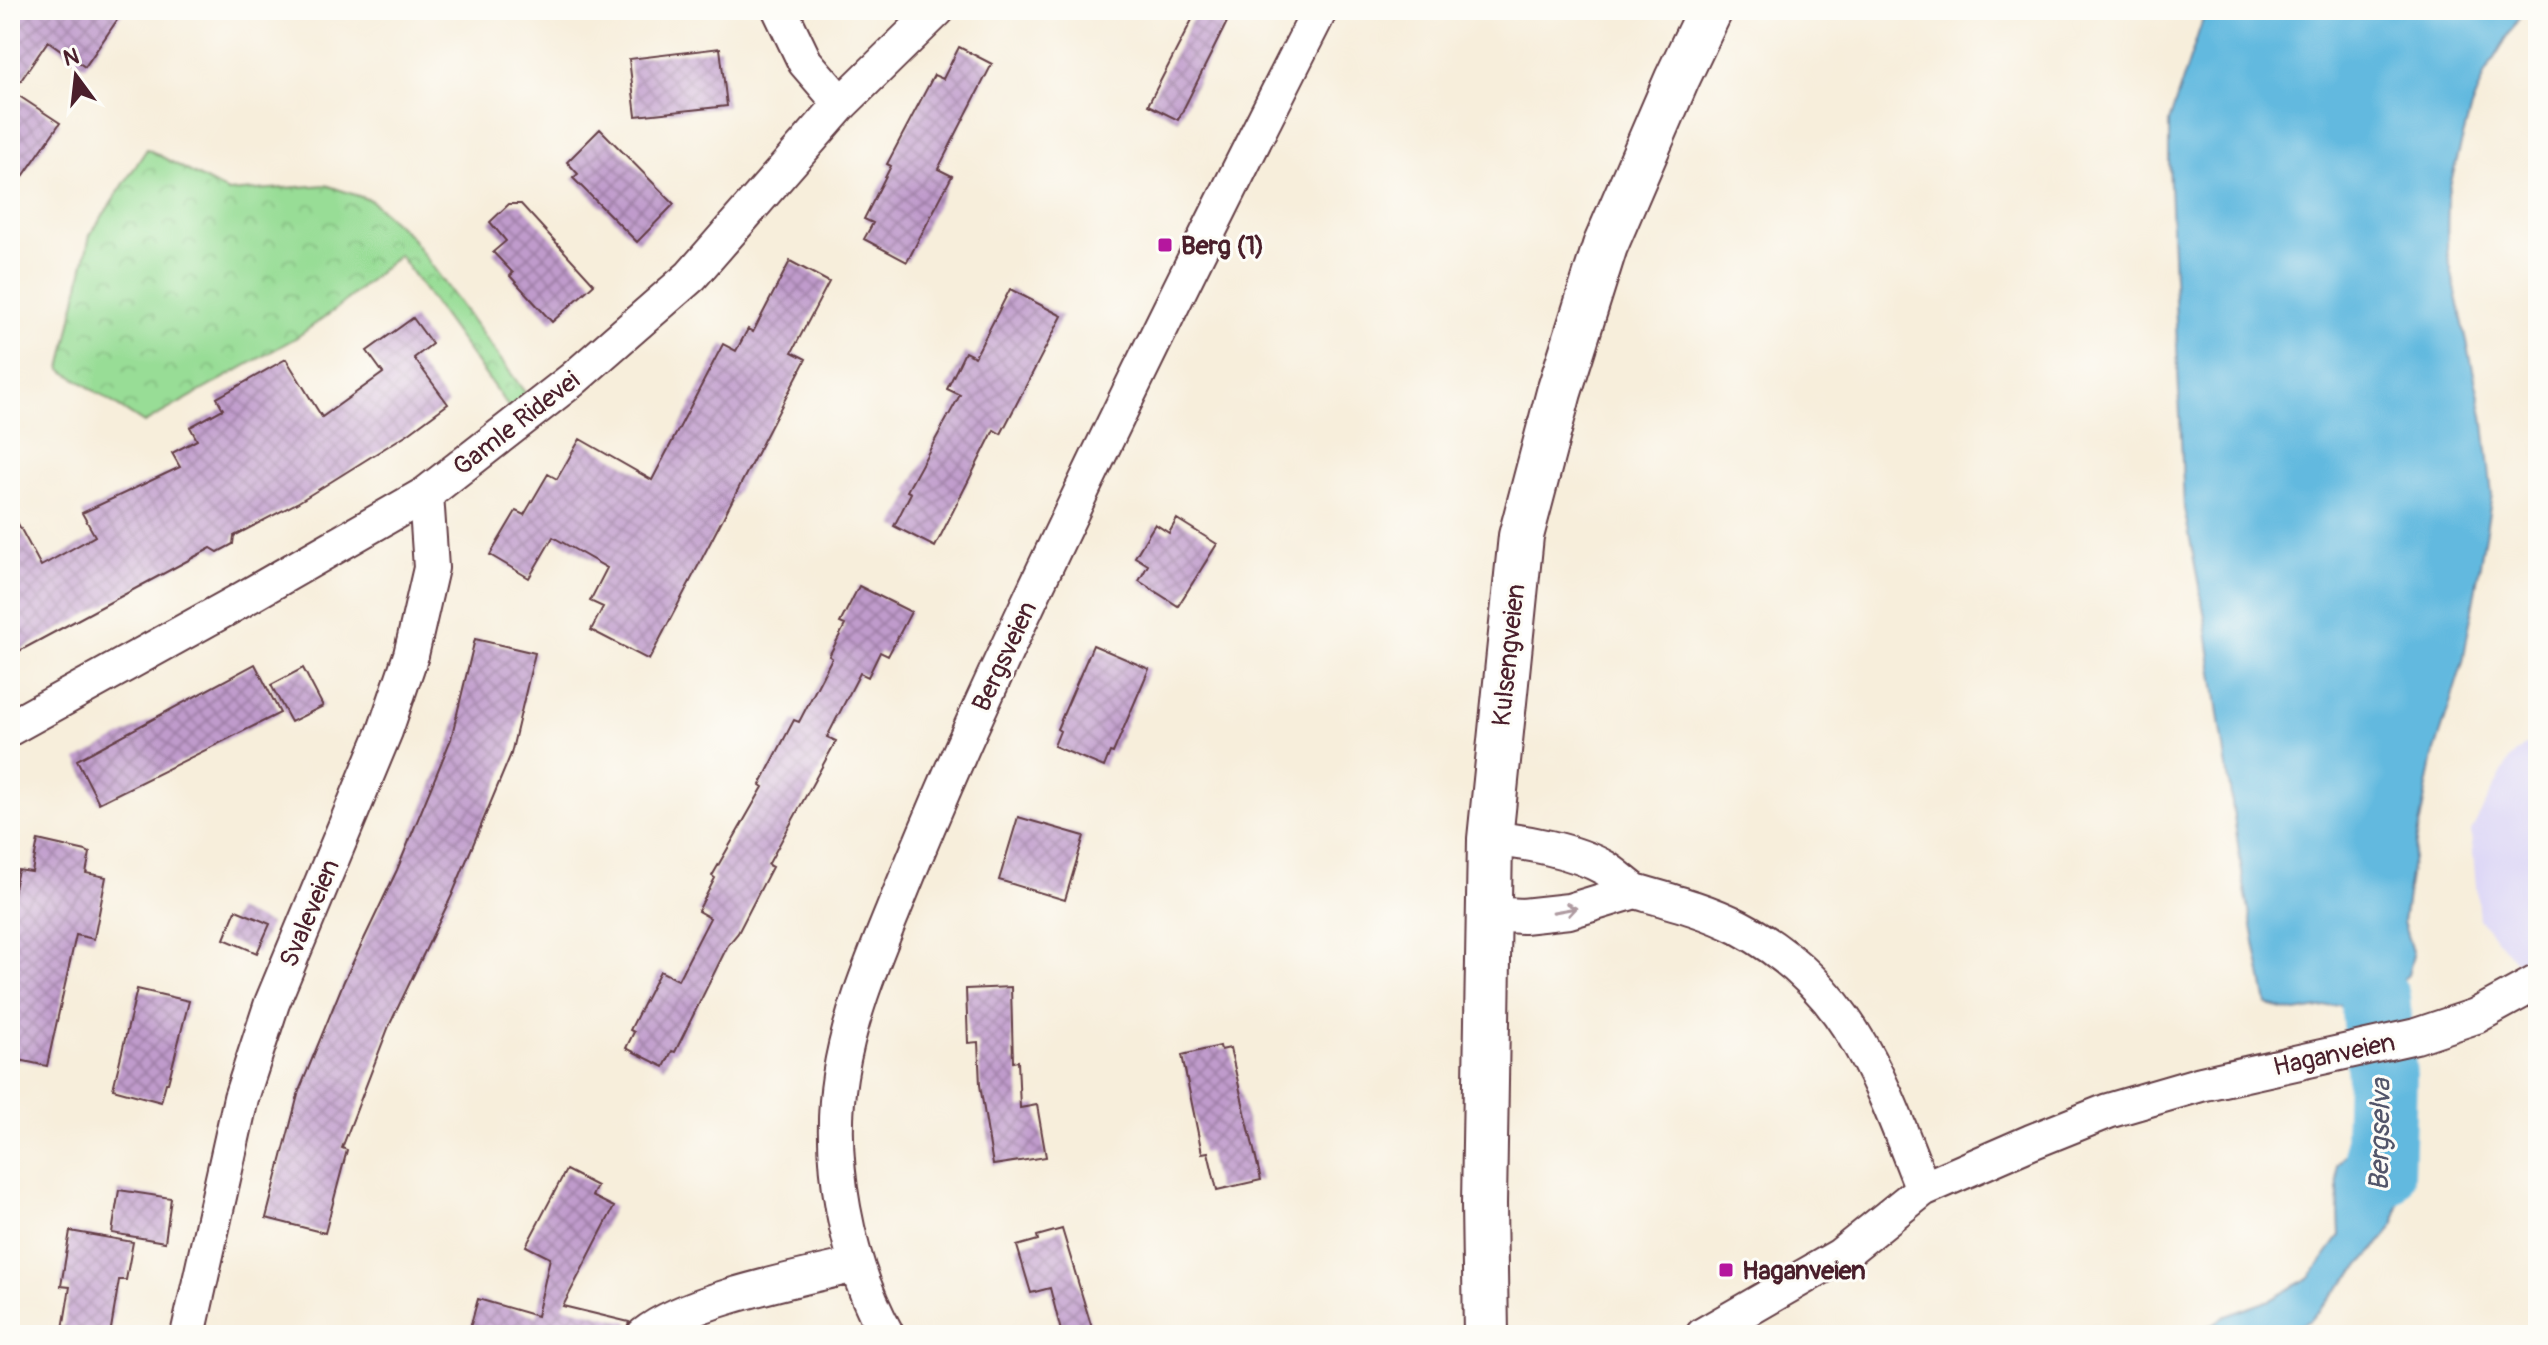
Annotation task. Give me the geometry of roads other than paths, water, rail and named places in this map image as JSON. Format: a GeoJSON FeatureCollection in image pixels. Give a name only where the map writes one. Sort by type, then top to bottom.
{"type":"FeatureCollection","features":[{"type":"Feature","properties":{"kind":"main road","name":"Kulsengveien"},"geometry":{"type":"LineString","coordinates":[[1486,1335],[1490,839],[1521,536],[1559,392],[1605,246],[1710,10]]}},
{"type":"Feature","properties":{"kind":"street"},"geometry":{"type":"LineString","coordinates":[[780,10],[805,62],[841,104]]}},
{"type":"Feature","properties":{"kind":"street","name":"Gamle Ridevei"},"geometry":{"type":"LineString","coordinates":[[10,728],[426,494],[572,380],[691,276],[841,104],[937,10]]}},
{"type":"Feature","properties":{"kind":"street","name":"Bergsveien"},"geometry":{"type":"LineString","coordinates":[[887,1335],[856,1265],[835,1141],[840,1076],[860,992],[938,800],[1029,599],[1217,211],[1320,10]]}},
{"type":"Feature","properties":{"kind":"street","name":"Svaleveien"},"geometry":{"type":"LineString","coordinates":[[188,1335],[241,1098],[267,1017],[385,731],[411,655],[431,568],[426,494]]}},
{"type":"Feature","properties":{"kind":"street"},"geometry":{"type":"LineString","coordinates":[[1490,839],[1548,848],[1604,867],[1635,891],[1691,907],[1738,927],[1780,952],[1839,1009],[1863,1047],[1884,1090],[1923,1189]]}},
{"type":"Feature","properties":{"kind":"street"},"geometry":{"type":"LineString","coordinates":[[1487,914],[1523,916],[1569,911],[1635,891]]}},
{"type":"Feature","properties":{"kind":"street","name":"Haganveien"},"geometry":{"type":"LineString","coordinates":[[1703,1335],[1840,1256],[1923,1189],[2108,1111],[2201,1084],[2416,1036],[2476,1016],[2538,982]]}},
{"type":"Feature","properties":{"kind":"street"},"geometry":{"type":"LineString","coordinates":[[644,1335],[658,1324],[720,1300],[856,1265]]}},
{"type":"Feature","properties":{"kind":"water"},"geometry":{"type":"Polygon","coordinates":[[[2206,10],[2524,10],[2485,73],[2470,111],[2448,193],[2447,251],[2483,415],[2492,495],[2463,662],[2432,761],[2411,868],[2403,922],[2413,955],[2408,975],[2375,999],[2295,1012],[2267,1005],[2243,879],[2205,617],[2184,508],[2169,122],[2206,10]]]}},
{"type":"Feature","properties":{"kind":"water"},"geometry":{"type":"Polygon","coordinates":[[[2393,1074],[2395,1101],[2410,1153],[2395,1223],[2383,1240],[2310,1320],[2283,1335],[2193,1335],[2226,1316],[2270,1300],[2310,1277],[2340,1236],[2337,1165],[2364,1129],[2369,1098],[2368,1078],[2393,1074]]]}},
{"type":"Feature","properties":{"kind":"waterway","name":"Bergselva"},"geometry":{"type":"LineString","coordinates":[[2375,999],[2382,1077],[2379,1175]]}},
{"type":"Feature","properties":{"kind":"place","name":"Berg (1)"},"geometry":{"type":"Point","coordinates":[1165,245]}},
{"type":"Feature","properties":{"kind":"place","name":"Haganveien"},"geometry":{"type":"Point","coordinates":[1726,1270]}}]}
